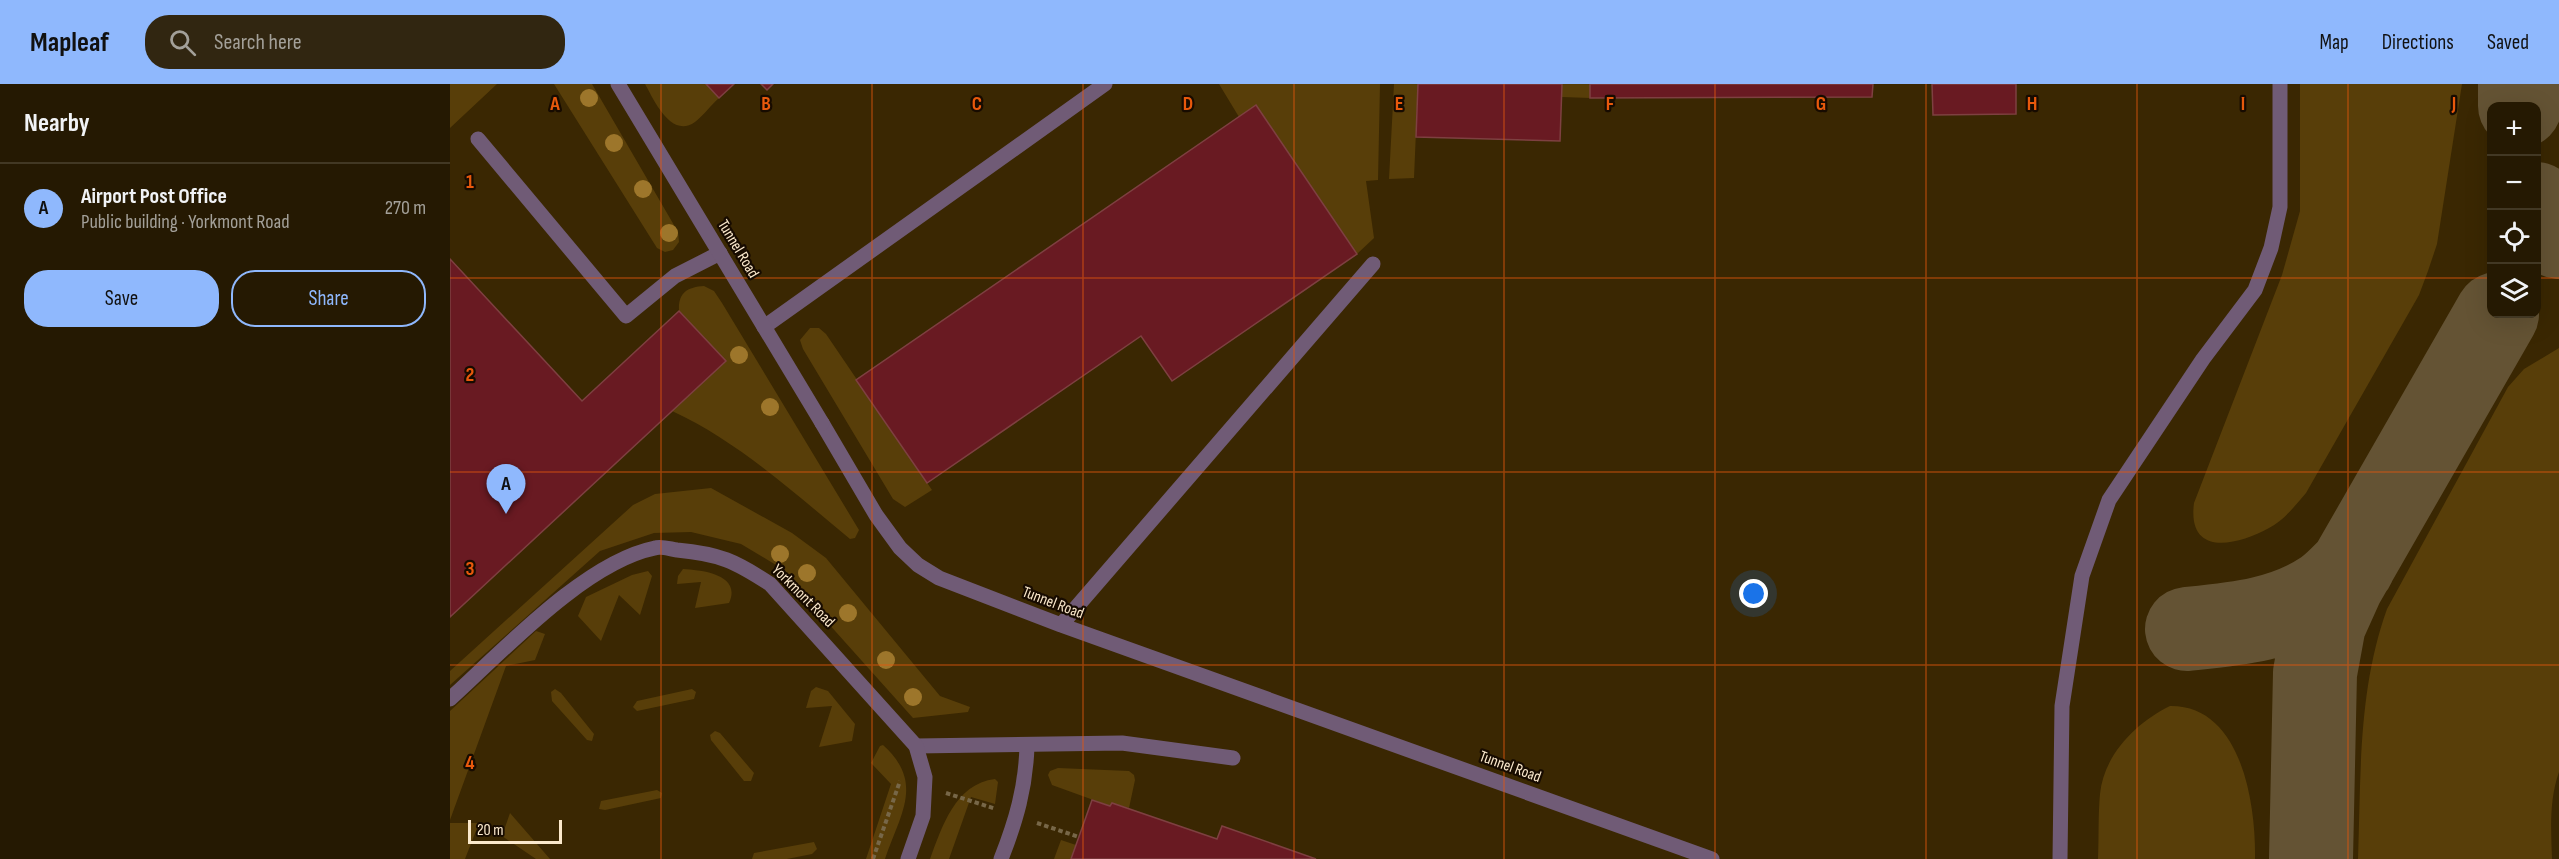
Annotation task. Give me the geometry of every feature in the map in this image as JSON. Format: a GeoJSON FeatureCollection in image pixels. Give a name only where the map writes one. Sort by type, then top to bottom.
{"type":"FeatureCollection","features":[{"type":"Feature","properties":{"kind":"street","name":"Tunnel Road"},"geometry":{"type":"LineString","coordinates":[[618,84],[876,515],[900,548],[918,565],[939,578],[1061,626],[1712,859]]}},
{"type":"Feature","properties":{"kind":"street"},"geometry":{"type":"LineString","coordinates":[[764,327],[1105,84]]}},
{"type":"Feature","properties":{"kind":"street"},"geometry":{"type":"LineString","coordinates":[[2060,859],[2062,706],[2082,576],[2109,500],[2203,359],[2255,290],[2271,248],[2280,207],[2280,84]]}},
{"type":"Feature","properties":{"kind":"street"},"geometry":{"type":"LineString","coordinates":[[478,139],[626,316],[675,276],[720,253]]}},
{"type":"Feature","properties":{"kind":"street"},"geometry":{"type":"LineString","coordinates":[[1061,626],[1373,264]]}},
{"type":"Feature","properties":{"kind":"street","name":"Yorkmont Road"},"geometry":{"type":"LineString","coordinates":[[450,699],[559,600],[613,563],[656,547],[725,558],[742,565],[770,584],[916,746],[925,777],[923,816],[908,859]]}},
{"type":"Feature","properties":{"kind":"street"},"geometry":{"type":"LineString","coordinates":[[916,746],[1122,743],[1233,758]]}},
{"type":"Feature","properties":{"kind":"street"},"geometry":{"type":"LineString","coordinates":[[1000,859],[1017,817],[1026,775],[1027,746]]}},
{"type":"Feature","properties":{"kind":"path"},"geometry":{"type":"LineString","coordinates":[[873,859],[900,779],[1079,837]]}},
{"type":"Feature","properties":{"kind":"shaded area"},"geometry":{"type":"Polygon","coordinates":[[[450,84],[2559,84],[2559,859],[450,859],[450,84]]]}},
{"type":"Feature","properties":{"kind":"shaded area"},"geometry":{"type":"Polygon","coordinates":[[[450,84],[497,84],[450,128],[450,84]]]}},
{"type":"Feature","properties":{"kind":"shaded area"},"geometry":{"type":"Polygon","coordinates":[[[554,84],[592,84],[678,232],[679,242],[673,250],[665,252],[657,248],[554,84]]]}},
{"type":"Feature","properties":{"kind":"shaded area"},"geometry":{"type":"Polygon","coordinates":[[[645,84],[706,84],[719,98],[695,122],[686,126],[678,125],[671,122],[658,108],[645,84]]]}},
{"type":"Feature","properties":{"kind":"shaded area"},"geometry":{"type":"Polygon","coordinates":[[[1219,84],[1380,84],[1378,180],[1366,181],[1374,238],[1357,254],[1256,106],[1239,117],[1219,84]]]}},
{"type":"Feature","properties":{"kind":"shaded area"},"geometry":{"type":"Polygon","coordinates":[[[1394,84],[1418,84],[1414,178],[1389,179],[1394,84]]]}},
{"type":"Feature","properties":{"kind":"shaded area"},"geometry":{"type":"Polygon","coordinates":[[[1562,84],[1590,84],[1590,98],[1562,97],[1562,84]]]}},
{"type":"Feature","properties":{"kind":"shaded area"},"geometry":{"type":"Polygon","coordinates":[[[2300,84],[2462,84],[2437,244],[2419,295],[2306,493],[2284,517],[2269,528],[2242,539],[2216,542],[2206,539],[2198,532],[2194,520],[2194,503],[2282,275],[2300,211],[2300,84]]]}},
{"type":"Feature","properties":{"kind":"shaded area"},"geometry":{"type":"Polygon","coordinates":[[[704,286],[714,291],[722,303],[859,530],[855,538],[850,539],[786,486],[720,437],[672,411],[725,361],[679,311],[680,300],[685,292],[704,286]]]}},
{"type":"Feature","properties":{"kind":"shaded area"},"geometry":{"type":"Polygon","coordinates":[[[810,328],[819,328],[826,334],[932,490],[905,507],[893,499],[803,349],[800,340],[810,328]]]}},
{"type":"Feature","properties":{"kind":"shaded area"},"geometry":{"type":"Polygon","coordinates":[[[2559,348],[2559,772],[2552,804],[2552,859],[2358,859],[2361,764],[2366,701],[2371,670],[2387,609],[2508,387],[2524,369],[2559,348]]]}},
{"type":"Feature","properties":{"kind":"shaded area"},"geometry":{"type":"Polygon","coordinates":[[[711,488],[792,533],[826,558],[940,696],[970,707],[968,712],[913,718],[776,565],[741,544],[691,532],[654,533],[600,551],[450,685],[450,671],[633,505],[655,494],[711,488]]]}},
{"type":"Feature","properties":{"kind":"shaded area"},"geometry":{"type":"Polygon","coordinates":[[[683,569],[710,573],[725,580],[732,594],[729,603],[695,608],[701,582],[677,584],[678,576],[683,569]]]}},
{"type":"Feature","properties":{"kind":"shaded area"},"geometry":{"type":"Polygon","coordinates":[[[648,571],[652,576],[640,615],[619,595],[601,641],[578,616],[586,597],[632,575],[648,571]]]}},
{"type":"Feature","properties":{"kind":"shaded area"},"geometry":{"type":"Polygon","coordinates":[[[536,631],[545,634],[535,660],[506,666],[450,820],[450,711],[536,631]]]}},
{"type":"Feature","properties":{"kind":"shaded area"},"geometry":{"type":"Polygon","coordinates":[[[816,687],[828,691],[855,724],[852,741],[819,747],[832,706],[806,708],[811,691],[816,687]]]}},
{"type":"Feature","properties":{"kind":"shaded area"},"geometry":{"type":"Polygon","coordinates":[[[555,689],[561,693],[594,734],[592,741],[587,740],[552,701],[551,692],[555,689]]]}},
{"type":"Feature","properties":{"kind":"shaded area"},"geometry":{"type":"Polygon","coordinates":[[[692,689],[696,692],[694,699],[637,711],[633,707],[637,701],[692,689]]]}},
{"type":"Feature","properties":{"kind":"shaded area"},"geometry":{"type":"Polygon","coordinates":[[[2170,706],[2194,710],[2214,722],[2229,740],[2240,762],[2248,787],[2255,837],[2255,859],[2098,859],[2100,794],[2108,766],[2115,753],[2134,730],[2170,706]]]}},
{"type":"Feature","properties":{"kind":"shaded area"},"geometry":{"type":"Polygon","coordinates":[[[715,731],[720,733],[754,773],[751,781],[744,781],[711,740],[710,735],[715,731]]]}},
{"type":"Feature","properties":{"kind":"shaded area"},"geometry":{"type":"Polygon","coordinates":[[[883,745],[896,759],[903,773],[906,786],[905,799],[885,859],[866,859],[891,784],[871,763],[880,746],[883,745]]]}},
{"type":"Feature","properties":{"kind":"shaded area"},"geometry":{"type":"Polygon","coordinates":[[[1058,768],[1129,771],[1134,775],[1135,780],[1129,808],[1112,803],[1110,806],[1052,785],[1048,775],[1050,771],[1058,768]]]}},
{"type":"Feature","properties":{"kind":"shaded area"},"geometry":{"type":"Polygon","coordinates":[[[995,779],[998,782],[995,804],[971,797],[949,859],[930,859],[945,821],[960,798],[981,783],[995,779]]]}},
{"type":"Feature","properties":{"kind":"shaded area"},"geometry":{"type":"Polygon","coordinates":[[[657,790],[662,793],[661,798],[605,810],[599,809],[601,801],[657,790]]]}},
{"type":"Feature","properties":{"kind":"shaded area"},"geometry":{"type":"Polygon","coordinates":[[[510,813],[550,859],[536,859],[502,836],[510,813]]]}},
{"type":"Feature","properties":{"kind":"shaded area"},"geometry":{"type":"Polygon","coordinates":[[[450,823],[479,823],[465,859],[450,859],[450,823]]]}},
{"type":"Feature","properties":{"kind":"shaded area"},"geometry":{"type":"Polygon","coordinates":[[[1061,840],[1076,845],[1071,859],[1054,859],[1061,840]]]}},
{"type":"Feature","properties":{"kind":"shaded area"},"geometry":{"type":"Polygon","coordinates":[[[814,842],[817,849],[812,854],[787,859],[752,859],[754,853],[814,842]]]}},
{"type":"Feature","properties":{"kind":"building"},"geometry":{"type":"Polygon","coordinates":[[[706,84],[734,84],[719,98],[706,84]]]}},
{"type":"Feature","properties":{"kind":"building"},"geometry":{"type":"Polygon","coordinates":[[[761,84],[773,84],[767,90],[761,84]]]}},
{"type":"Feature","properties":{"kind":"building"},"geometry":{"type":"Polygon","coordinates":[[[1418,84],[1562,84],[1560,141],[1416,137],[1418,84]]]}},
{"type":"Feature","properties":{"kind":"building"},"geometry":{"type":"Polygon","coordinates":[[[1590,84],[1873,84],[1872,97],[1590,98],[1590,84]]]}},
{"type":"Feature","properties":{"kind":"building"},"geometry":{"type":"Polygon","coordinates":[[[1932,84],[2016,84],[2016,114],[1933,115],[1932,84]]]}},
{"type":"Feature","properties":{"kind":"building"},"geometry":{"type":"Polygon","coordinates":[[[1256,105],[1357,254],[1172,381],[1141,336],[927,483],[856,380],[1256,105]]]}},
{"type":"Feature","properties":{"kind":"building"},"geometry":{"type":"Polygon","coordinates":[[[450,259],[582,401],[679,311],[726,361],[450,617],[450,259]]]}},
{"type":"Feature","properties":{"kind":"building"},"geometry":{"type":"Polygon","coordinates":[[[1092,800],[1110,806],[1112,803],[1217,839],[1222,826],[1316,859],[1071,859],[1092,800]]]}},
{"type":"Feature","properties":{"kind":"taxiway"},"geometry":{"type":"LineString","coordinates":[[2520,84],[2520,102]]}},
{"type":"Feature","properties":{"kind":"taxiway"},"geometry":{"type":"LineString","coordinates":[[2539,210],[2559,237]]}},
{"type":"Feature","properties":{"kind":"taxiway"},"geometry":{"type":"LineString","coordinates":[[2311,859],[2315,673],[2324,624],[2342,584],[2495,318]]}},
{"type":"Feature","properties":{"kind":"taxiway"},"geometry":{"type":"LineString","coordinates":[[2187,629],[2259,619],[2293,609],[2325,592],[2353,566]]}},
{"type":"Feature","properties":{"kind":"place","name":"Airport Post Office"},"geometry":{"type":"Point","coordinates":[506,514]}}]}
